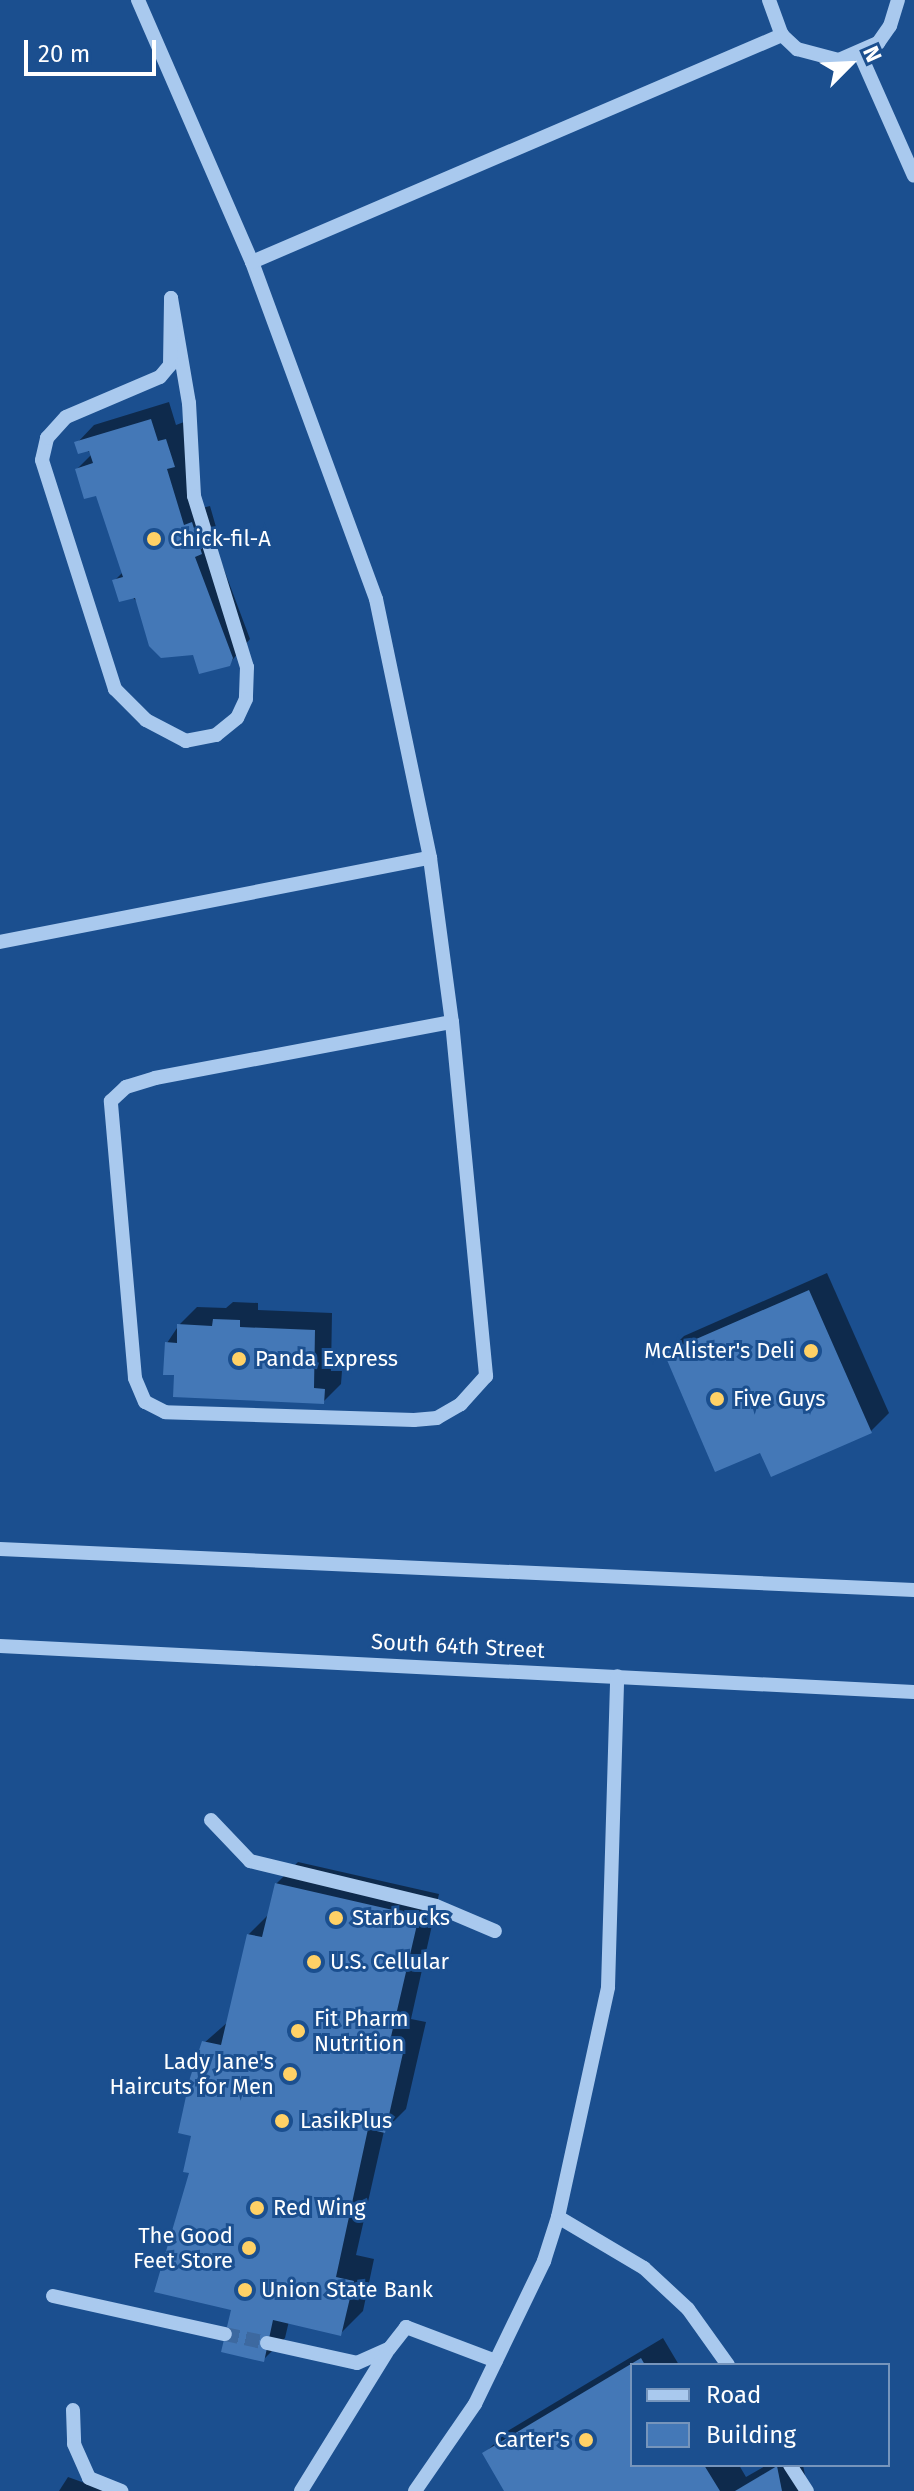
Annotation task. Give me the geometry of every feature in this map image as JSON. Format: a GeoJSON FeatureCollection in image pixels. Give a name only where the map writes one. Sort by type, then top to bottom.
{"type":"FeatureCollection","features":[{"type":"Feature","properties":{"kind":"street"},"geometry":{"type":"LineString","coordinates":[[138,0],[252,262],[376,599],[430,858],[452,1022],[486,1376],[461,1404],[437,1418],[414,1420],[165,1412],[145,1402],[135,1378],[111,1101],[126,1087],[155,1078],[452,1022]]}},
{"type":"Feature","properties":{"kind":"street"},"geometry":{"type":"LineString","coordinates":[[769,0],[782,35],[817,58],[860,54],[890,26],[898,0]]}},
{"type":"Feature","properties":{"kind":"street"},"geometry":{"type":"LineString","coordinates":[[252,262],[782,35]]}},
{"type":"Feature","properties":{"kind":"street"},"geometry":{"type":"LineString","coordinates":[[860,54],[914,176]]}},
{"type":"Feature","properties":{"kind":"street"},"geometry":{"type":"LineString","coordinates":[[171,298],[189,403],[194,496],[247,667],[246,699],[237,718],[216,735],[186,741],[146,720],[115,689],[42,460],[47,438],[66,417],[160,377],[170,365],[171,298]]}},
{"type":"Feature","properties":{"kind":"street"},"geometry":{"type":"LineString","coordinates":[[0,942],[430,858]]}},
{"type":"Feature","properties":{"kind":"street"},"geometry":{"type":"LineString","coordinates":[[0,1549],[914,1590]]}},
{"type":"Feature","properties":{"kind":"street","name":"South 64th Street"},"geometry":{"type":"LineString","coordinates":[[0,1646],[914,1692]]}},
{"type":"Feature","properties":{"kind":"street"},"geometry":{"type":"LineString","coordinates":[[415,2491],[475,2404],[544,2261],[558,2217],[608,1987],[617,1676]]}},
{"type":"Feature","properties":{"kind":"street"},"geometry":{"type":"LineString","coordinates":[[211,1820],[250,1861],[436,1906],[495,1931]]}},
{"type":"Feature","properties":{"kind":"street"},"geometry":{"type":"LineString","coordinates":[[558,2217],[644,2268],[688,2309],[727,2363]]}},
{"type":"Feature","properties":{"kind":"street"},"geometry":{"type":"LineString","coordinates":[[53,2296],[225,2334]]}},
{"type":"Feature","properties":{"kind":"street"},"geometry":{"type":"LineString","coordinates":[[301,2491],[389,2349],[406,2327],[496,2361]]}},
{"type":"Feature","properties":{"kind":"street"},"geometry":{"type":"LineString","coordinates":[[267,2343],[357,2363],[389,2349]]}},
{"type":"Feature","properties":{"kind":"street"},"geometry":{"type":"LineString","coordinates":[[73,2410],[74,2444],[89,2478],[122,2491]]}},
{"type":"Feature","properties":{"kind":"street"},"geometry":{"type":"LineString","coordinates":[[791,2467],[807,2491]]}},
{"type":"Feature","properties":{"kind":"building","name":"Chick-fil-A"},"geometry":{"type":"Polygon","coordinates":[[[151,419],[158,441],[166,439],[175,467],[167,469],[184,525],[192,522],[202,554],[195,557],[233,658],[230,666],[199,674],[193,655],[161,658],[149,646],[135,598],[119,602],[112,580],[123,577],[96,496],[84,499],[75,469],[93,463],[89,451],[78,454],[74,442],[151,419]]]}},
{"type":"Feature","properties":{"kind":"building"},"geometry":{"type":"Polygon","coordinates":[[[809,1290],[872,1433],[771,1477],[760,1453],[715,1472],[664,1353],[809,1290]]]}},
{"type":"Feature","properties":{"kind":"building","name":"Panda Express"},"geometry":{"type":"Polygon","coordinates":[[[213,1319],[240,1320],[240,1327],[315,1330],[314,1388],[325,1389],[324,1404],[173,1397],[174,1375],[163,1375],[165,1342],[177,1343],[177,1324],[212,1326],[213,1319]]]}},
{"type":"Feature","properties":{"kind":"building"},"geometry":{"type":"Polygon","coordinates":[[[275,1883],[419,1916],[390,2041],[405,2044],[385,2133],[368,2129],[336,2277],[354,2281],[341,2336],[273,2320],[264,2362],[221,2352],[231,2310],[154,2292],[189,2173],[183,2172],[191,2136],[178,2133],[190,2078],[202,2041],[221,2045],[247,1934],[262,1937],[275,1883]]]}},
{"type":"Feature","properties":{"kind":"building"},"geometry":{"type":"Polygon","coordinates":[[[630,2365],[630,2467],[705,2467],[720,2491],[504,2491],[482,2453],[630,2365]]]}},
{"type":"Feature","properties":{"kind":"building"},"geometry":{"type":"Polygon","coordinates":[[[775,2467],[777,2467],[782,2491],[735,2491],[775,2467]]]}},
{"type":"Feature","properties":{"kind":"tunnel"},"geometry":{"type":"LineString","coordinates":[[225,2334],[267,2343]]}},
{"type":"Feature","properties":{"kind":"place","name":"Chick-fil-A"},"geometry":{"type":"Point","coordinates":[154,539]}},
{"type":"Feature","properties":{"kind":"place","name":"McAlister's Deli"},"geometry":{"type":"Point","coordinates":[811,1351]}},
{"type":"Feature","properties":{"kind":"place","name":"Panda Express"},"geometry":{"type":"Point","coordinates":[239,1359]}},
{"type":"Feature","properties":{"kind":"place","name":"Five Guys"},"geometry":{"type":"Point","coordinates":[717,1399]}},
{"type":"Feature","properties":{"kind":"place","name":"Starbucks"},"geometry":{"type":"Point","coordinates":[336,1918]}},
{"type":"Feature","properties":{"kind":"place","name":"U.S. Cellular"},"geometry":{"type":"Point","coordinates":[314,1962]}},
{"type":"Feature","properties":{"kind":"place","name":"Fit Pharm Nutrition"},"geometry":{"type":"Point","coordinates":[298,2031]}},
{"type":"Feature","properties":{"kind":"place","name":"Lady Jane's Haircuts for Men"},"geometry":{"type":"Point","coordinates":[290,2074]}},
{"type":"Feature","properties":{"kind":"place","name":"LasikPlus"},"geometry":{"type":"Point","coordinates":[282,2121]}},
{"type":"Feature","properties":{"kind":"place","name":"Red Wing"},"geometry":{"type":"Point","coordinates":[257,2208]}},
{"type":"Feature","properties":{"kind":"place","name":"The Good Feet Store"},"geometry":{"type":"Point","coordinates":[249,2248]}},
{"type":"Feature","properties":{"kind":"place","name":"Union State Bank"},"geometry":{"type":"Point","coordinates":[245,2290]}},
{"type":"Feature","properties":{"kind":"place","name":"Carter's"},"geometry":{"type":"Point","coordinates":[586,2440]}}]}
